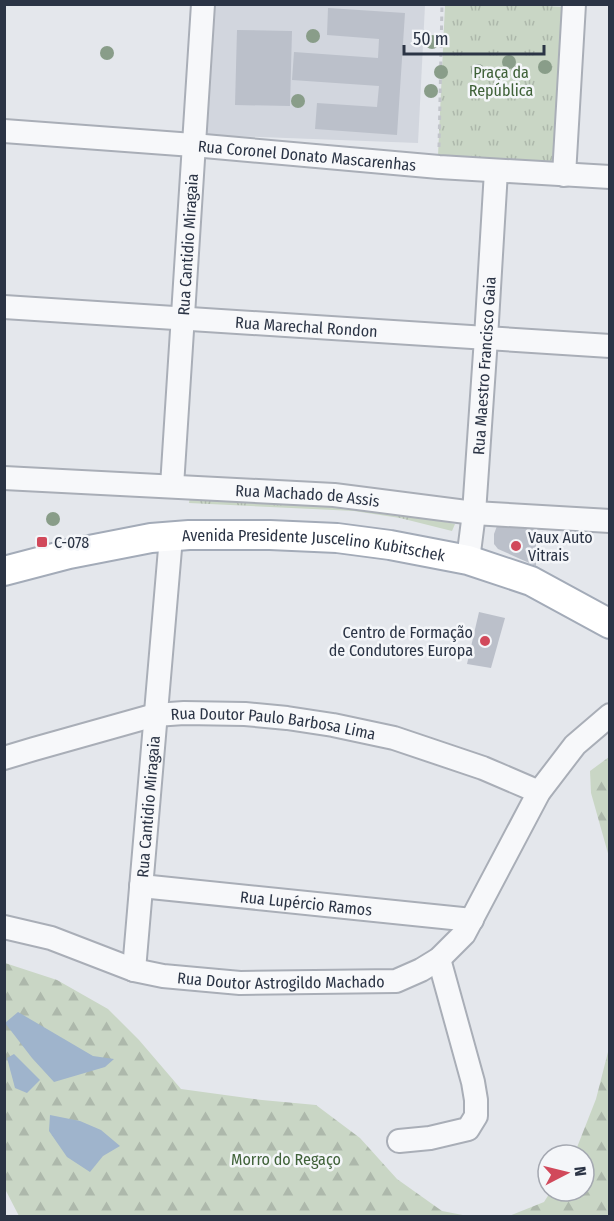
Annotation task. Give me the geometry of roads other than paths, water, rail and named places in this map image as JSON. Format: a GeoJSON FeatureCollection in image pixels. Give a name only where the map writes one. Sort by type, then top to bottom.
{"type":"FeatureCollection","features":[{"type":"Feature","properties":{"kind":"main road","name":"Avenida Presidente Juscelino Kubitschek"},"geometry":{"type":"LineString","coordinates":[[4,571],[69,554],[151,538],[189,535],[270,535],[337,538],[390,545],[468,560],[531,581],[609,624]]}},
{"type":"Feature","properties":{"kind":"street","name":"Rua Cantidio Miragaia"},"geometry":{"type":"LineString","coordinates":[[172,486],[203,4]]}},
{"type":"Feature","properties":{"kind":"street"},"geometry":{"type":"LineString","coordinates":[[564,175],[574,4]]}},
{"type":"Feature","properties":{"kind":"street","name":"Rua Coronel Donato Mascarenhas"},"geometry":{"type":"LineString","coordinates":[[4,131],[439,167],[609,177]]}},
{"type":"Feature","properties":{"kind":"street","name":"Rua Maestro Francisco Gaia"},"geometry":{"type":"LineString","coordinates":[[468,560],[474,513],[496,171]]}},
{"type":"Feature","properties":{"kind":"street","name":"Rua Marechal Rondon"},"geometry":{"type":"LineString","coordinates":[[4,307],[609,346]]}},
{"type":"Feature","properties":{"kind":"street","name":"Rua Machado de Assis"},"geometry":{"type":"LineString","coordinates":[[4,478],[334,495],[474,513],[609,521]]}},
{"type":"Feature","properties":{"kind":"street","name":"Rua Cantidio Miragaia"},"geometry":{"type":"LineString","coordinates":[[134,970],[171,537]]}},
{"type":"Feature","properties":{"kind":"street","name":"Rua Doutor Paulo Barbosa Lima"},"geometry":{"type":"LineString","coordinates":[[4,758],[155,715],[245,714],[333,725],[394,738],[483,768],[539,792]]}},
{"type":"Feature","properties":{"kind":"street","name":"Rua Doutor Astrogildo Machado"},"geometry":{"type":"LineString","coordinates":[[4,927],[51,938],[134,970],[163,976],[240,983],[396,981],[439,959],[464,934],[539,792],[576,745],[609,715]]}},
{"type":"Feature","properties":{"kind":"street","name":"Rua Lupércio Ramos"},"geometry":{"type":"LineString","coordinates":[[141,886],[472,920]]}},
{"type":"Feature","properties":{"kind":"street"},"geometry":{"type":"LineString","coordinates":[[399,1141],[430,1138],[468,1129],[476,1116],[473,1082],[439,959]]}},
{"type":"Feature","properties":{"kind":"water"},"geometry":{"type":"Polygon","coordinates":[[[18,1012],[93,1056],[114,1059],[105,1067],[54,1082],[5,1023],[18,1012]]]}},
{"type":"Feature","properties":{"kind":"water"},"geometry":{"type":"Polygon","coordinates":[[[14,1054],[40,1080],[27,1093],[15,1088],[7,1058],[14,1054]]]}},
{"type":"Feature","properties":{"kind":"water"},"geometry":{"type":"Polygon","coordinates":[[[50,1115],[80,1121],[101,1130],[120,1146],[103,1156],[90,1172],[67,1157],[49,1131],[50,1115]]]}},
{"type":"Feature","properties":{"kind":"place","name":"C-078"},"geometry":{"type":"Point","coordinates":[42,542]}},
{"type":"Feature","properties":{"kind":"place","name":"Vaux Auto Vitrais"},"geometry":{"type":"Point","coordinates":[516,546]}},
{"type":"Feature","properties":{"kind":"place","name":"Centro de Formação de Condutores Europa"},"geometry":{"type":"Point","coordinates":[485,641]}},
{"type":"Feature","properties":{"kind":"park label","name":"Praça da República"},"geometry":{"type":"Point","coordinates":[501,81]}},
{"type":"Feature","properties":{"kind":"park label","name":"Morro do Regaço"},"geometry":{"type":"Point","coordinates":[286,1159]}}]}
